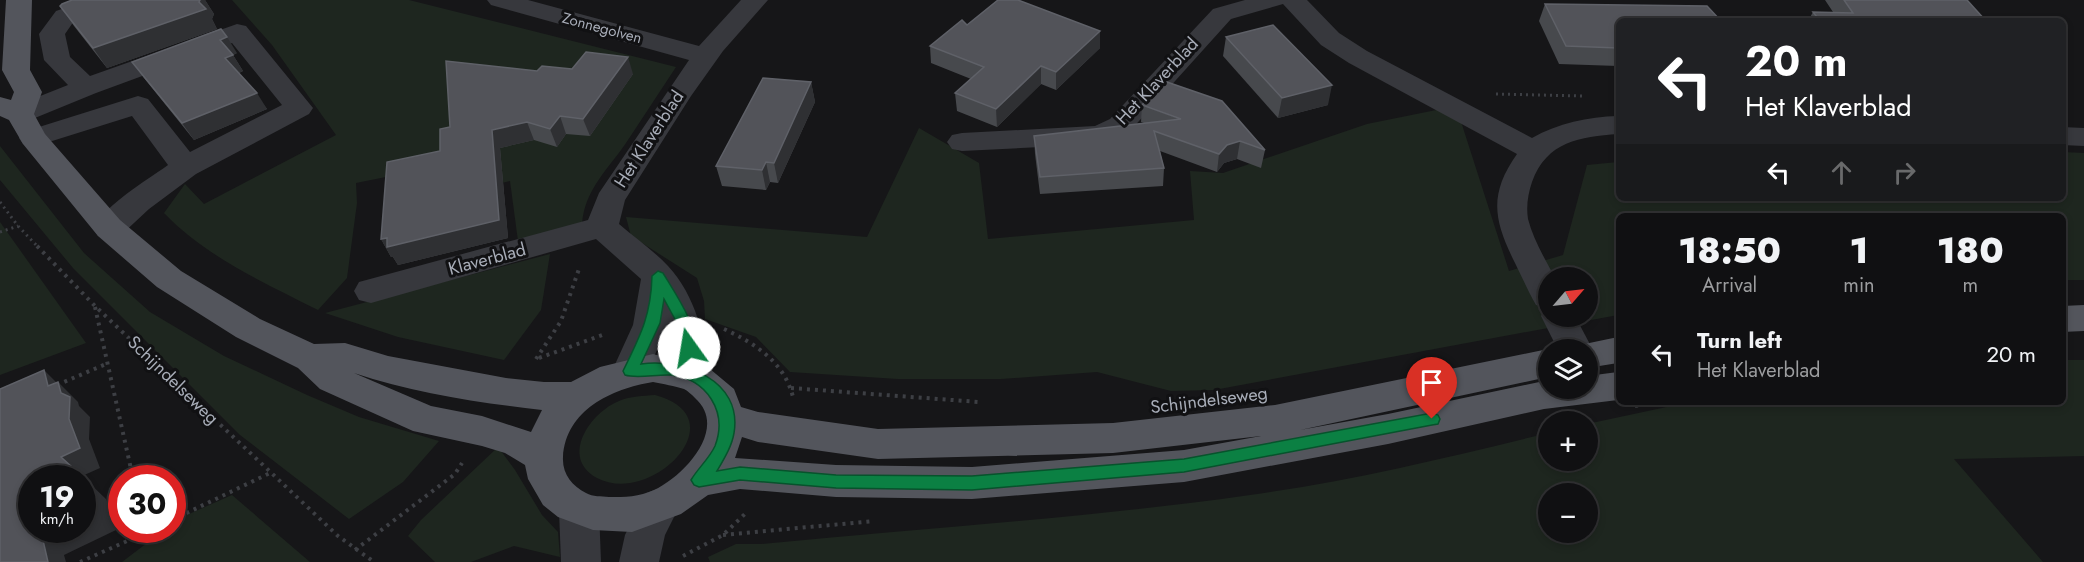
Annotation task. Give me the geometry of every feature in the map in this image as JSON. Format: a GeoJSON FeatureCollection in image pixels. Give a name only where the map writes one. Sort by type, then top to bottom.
{"type":"FeatureCollection","features":[{"type":"Feature","properties":{"kind":"main road"},"geometry":{"type":"LineString","coordinates":[[13,11],[16,70],[28,92],[17,119],[109,228],[169,279],[248,328],[310,358],[333,379],[426,420],[482,431],[517,442],[542,456]]}},
{"type":"Feature","properties":{"kind":"main road"},"geometry":{"type":"LineString","coordinates":[[2066,319],[2084,318]]}},
{"type":"Feature","properties":{"kind":"main road"},"geometry":{"type":"LineString","coordinates":[[1598,353],[1616,350]]}},
{"type":"Feature","properties":{"kind":"main road"},"geometry":{"type":"LineString","coordinates":[[310,358],[345,356],[387,370],[506,392],[544,396],[577,396]]}},
{"type":"Feature","properties":{"kind":"main road"},"geometry":{"type":"LineString","coordinates":[[653,368],[675,370],[694,376],[710,386],[721,399],[727,432],[722,449],[699,480],[675,498],[660,505],[639,512],[618,515],[579,510],[562,500],[550,488],[544,472],[542,456],[552,424],[577,396],[611,377],[630,371],[653,368]]}},
{"type":"Feature","properties":{"kind":"main road","name":"Schijndelseweg"},"geometry":{"type":"LineString","coordinates":[[726,417],[758,427],[878,444],[1113,438],[1275,420],[1538,384]]}},
{"type":"Feature","properties":{"kind":"main road","name":"Schijndelseweg"},"geometry":{"type":"LineString","coordinates":[[699,480],[740,473],[836,482],[972,483],[1184,466],[1388,429],[1538,385]]}},
{"type":"Feature","properties":{"kind":"main road","name":"Schijndelseweg"},"geometry":{"type":"LineString","coordinates":[[1598,385],[1616,386]]}},
{"type":"Feature","properties":{"kind":"street"},"geometry":{"type":"LineString","coordinates":[[86,87],[57,60],[52,34],[65,16],[113,0]]}},
{"type":"Feature","properties":{"kind":"street","name":"Zonnegolven"},"geometry":{"type":"LineString","coordinates":[[500,0],[704,56]]}},
{"type":"Feature","properties":{"kind":"street","name":"Het Klaverblad"},"geometry":{"type":"LineString","coordinates":[[602,227],[610,200],[704,56],[730,24],[755,0]]}},
{"type":"Feature","properties":{"kind":"street","name":"Het Klaverblad"},"geometry":{"type":"LineString","coordinates":[[962,142],[1100,135],[1120,125],[1222,14],[1272,0]]}},
{"type":"Feature","properties":{"kind":"street"},"geometry":{"type":"LineString","coordinates":[[1293,0],[1330,39],[1386,74],[1533,151]]}},
{"type":"Feature","properties":{"kind":"street"},"geometry":{"type":"LineString","coordinates":[[17,119],[86,87],[237,32],[299,108],[185,167],[138,202],[109,228]]}},
{"type":"Feature","properties":{"kind":"street"},"geometry":{"type":"LineString","coordinates":[[17,119],[66,124],[138,105],[185,167]]}},
{"type":"Feature","properties":{"kind":"street"},"geometry":{"type":"LineString","coordinates":[[1538,275],[1513,222],[1511,200],[1521,169],[1533,151],[1559,135],[1598,126],[1616,125]]}},
{"type":"Feature","properties":{"kind":"street"},"geometry":{"type":"LineString","coordinates":[[2066,136],[2084,137]]}},
{"type":"Feature","properties":{"kind":"street"},"geometry":{"type":"LineString","coordinates":[[602,227],[658,276],[684,323],[694,376]]}},
{"type":"Feature","properties":{"kind":"street","name":"Klaverblad"},"geometry":{"type":"LineString","coordinates":[[371,291],[602,227]]}},
{"type":"Feature","properties":{"kind":"street"},"geometry":{"type":"LineString","coordinates":[[630,371],[653,323],[658,295],[658,276]]}},
{"type":"Feature","properties":{"kind":"street"},"geometry":{"type":"LineString","coordinates":[[639,562],[645,535],[660,505]]}},
{"type":"Feature","properties":{"kind":"street"},"geometry":{"type":"LineString","coordinates":[[579,510],[581,562]]}},
{"type":"Feature","properties":{"kind":"path"},"geometry":{"type":"LineString","coordinates":[[1455,110],[1471,99],[1493,94],[1572,95]]}},
{"type":"Feature","properties":{"kind":"path","name":"Schijndelseweg"},"geometry":{"type":"LineString","coordinates":[[0,202],[18,225],[95,306],[270,473],[355,549],[374,562]]}},
{"type":"Feature","properties":{"kind":"path"},"geometry":{"type":"LineString","coordinates":[[0,232],[18,225]]}},
{"type":"Feature","properties":{"kind":"path"},"geometry":{"type":"LineString","coordinates":[[536,360],[561,321],[585,251],[602,227]]}},
{"type":"Feature","properties":{"kind":"path"},"geometry":{"type":"LineString","coordinates":[[95,306],[130,465]]}},
{"type":"Feature","properties":{"kind":"path"},"geometry":{"type":"LineString","coordinates":[[684,323],[723,328],[750,340],[774,362],[791,388],[980,402]]}},
{"type":"Feature","properties":{"kind":"path"},"geometry":{"type":"LineString","coordinates":[[53,387],[106,364]]}},
{"type":"Feature","properties":{"kind":"path"},"geometry":{"type":"LineString","coordinates":[[186,513],[270,473]]}},
{"type":"Feature","properties":{"kind":"path"},"geometry":{"type":"LineString","coordinates":[[678,559],[723,535],[878,521]]}},
{"type":"Feature","properties":{"kind":"path"},"geometry":{"type":"LineString","coordinates":[[80,562],[120,543]]}},
{"type":"Feature","properties":{"kind":"shaded area"},"geometry":{"type":"Polygon","coordinates":[[[232,0],[409,0],[676,67],[593,189],[584,211],[582,224],[518,241],[510,181],[485,187],[485,157],[356,183],[357,203],[347,278],[318,310],[217,256],[198,243],[164,213],[185,184],[204,204],[336,135],[272,45],[232,0]]]}},
{"type":"Feature","properties":{"kind":"shaded area"},"geometry":{"type":"Polygon","coordinates":[[[1456,106],[1509,271],[1563,255],[1587,165],[1616,162],[1616,201],[2066,201],[2066,152],[2084,153],[2084,280],[2066,280],[2066,213],[1616,213],[1616,315],[1598,319],[1598,267],[1538,267],[1538,327],[1553,327],[1214,390],[1171,391],[1097,372],[1001,379],[898,379],[790,372],[756,337],[705,319],[704,301],[697,278],[631,236],[626,217],[867,237],[919,128],[979,163],[988,239],[1194,220],[1190,171],[1223,173],[1367,124],[1456,106]]]}},
{"type":"Feature","properties":{"kind":"shaded area"},"geometry":{"type":"Polygon","coordinates":[[[0,146],[84,253],[150,312],[224,356],[307,395],[359,417],[439,441],[403,482],[349,519],[240,435],[73,268],[0,180],[0,146]]]}},
{"type":"Feature","properties":{"kind":"shaded area"},"geometry":{"type":"Polygon","coordinates":[[[0,222],[86,343],[0,375],[0,222]]]}},
{"type":"Feature","properties":{"kind":"shaded area"},"geometry":{"type":"Polygon","coordinates":[[[550,254],[541,310],[504,360],[398,337],[325,313],[550,254]]]}},
{"type":"Feature","properties":{"kind":"shaded area"},"geometry":{"type":"Polygon","coordinates":[[[2066,360],[2084,360],[2084,456],[1954,459],[2043,562],[710,562],[708,557],[736,544],[762,544],[1068,516],[1250,495],[1363,476],[1538,435],[1538,471],[1598,471],[1598,422],[1676,405],[2066,405],[2066,360]]]}},
{"type":"Feature","properties":{"kind":"shaded area"},"geometry":{"type":"Polygon","coordinates":[[[655,395],[679,406],[689,422],[688,439],[678,456],[661,471],[641,481],[618,484],[597,478],[586,469],[580,459],[583,436],[590,425],[598,415],[619,401],[637,396],[655,395]]]}},
{"type":"Feature","properties":{"kind":"shaded area"},"geometry":{"type":"Polygon","coordinates":[[[498,447],[542,515],[558,532],[560,557],[514,546],[471,562],[435,562],[408,536],[421,520],[498,447]]]}},
{"type":"Feature","properties":{"kind":"shaded area"},"geometry":{"type":"Polygon","coordinates":[[[232,495],[310,562],[122,562],[147,543],[186,543],[186,515],[232,495]]]}},
{"type":"Feature","properties":{"kind":"building"},"geometry":{"type":"Polygon","coordinates":[[[72,0],[200,0],[199,2],[206,9],[93,48],[60,6],[72,0]]]}},
{"type":"Feature","properties":{"kind":"building"},"geometry":{"type":"Polygon","coordinates":[[[998,0],[1018,0],[1100,31],[1056,72],[1041,66],[996,109],[955,93],[984,67],[930,46],[962,20],[967,25],[998,0]]]}},
{"type":"Feature","properties":{"kind":"building"},"geometry":{"type":"Polygon","coordinates":[[[1844,0],[1967,0],[1983,18],[1818,18],[1813,12],[1853,13],[1844,0]]]}},
{"type":"Feature","properties":{"kind":"building"},"geometry":{"type":"Polygon","coordinates":[[[1545,4],[1707,6],[1718,18],[1616,18],[1616,48],[1566,46],[1545,4]]]}},
{"type":"Feature","properties":{"kind":"building"},"geometry":{"type":"Polygon","coordinates":[[[1273,25],[1332,85],[1282,98],[1226,37],[1273,25]]]}},
{"type":"Feature","properties":{"kind":"building"},"geometry":{"type":"Polygon","coordinates":[[[221,29],[227,37],[220,40],[233,55],[225,58],[257,93],[182,123],[132,62],[221,29]]]}},
{"type":"Feature","properties":{"kind":"building"},"geometry":{"type":"Polygon","coordinates":[[[586,52],[628,57],[583,119],[560,116],[550,129],[527,122],[492,130],[499,220],[387,247],[387,238],[381,239],[387,162],[440,151],[440,129],[450,127],[446,61],[537,71],[542,66],[572,69],[586,52]]]}},
{"type":"Feature","properties":{"kind":"building"},"geometry":{"type":"Polygon","coordinates":[[[763,78],[811,82],[774,163],[766,162],[762,170],[716,166],[763,78]]]}},
{"type":"Feature","properties":{"kind":"building"},"geometry":{"type":"Polygon","coordinates":[[[1164,81],[1222,101],[1265,150],[1240,141],[1227,145],[1219,154],[1154,131],[1164,168],[1040,177],[1034,136],[1181,119],[1142,105],[1164,81]]]}},
{"type":"Feature","properties":{"kind":"building"},"geometry":{"type":"Polygon","coordinates":[[[44,370],[48,386],[58,382],[61,393],[70,397],[69,419],[80,448],[61,457],[70,465],[18,465],[18,543],[44,543],[48,562],[0,562],[0,389],[44,370]]]}},
{"type":"Feature","properties":{"kind":"route"},"geometry":{"type":"LineString","coordinates":[[689,348],[684,323],[658,276],[658,295],[653,323],[630,371],[653,368],[675,370],[694,376],[710,386],[721,399],[727,432],[722,449],[699,480],[740,473],[836,482],[972,483],[1184,466],[1432,419]]}}]}
